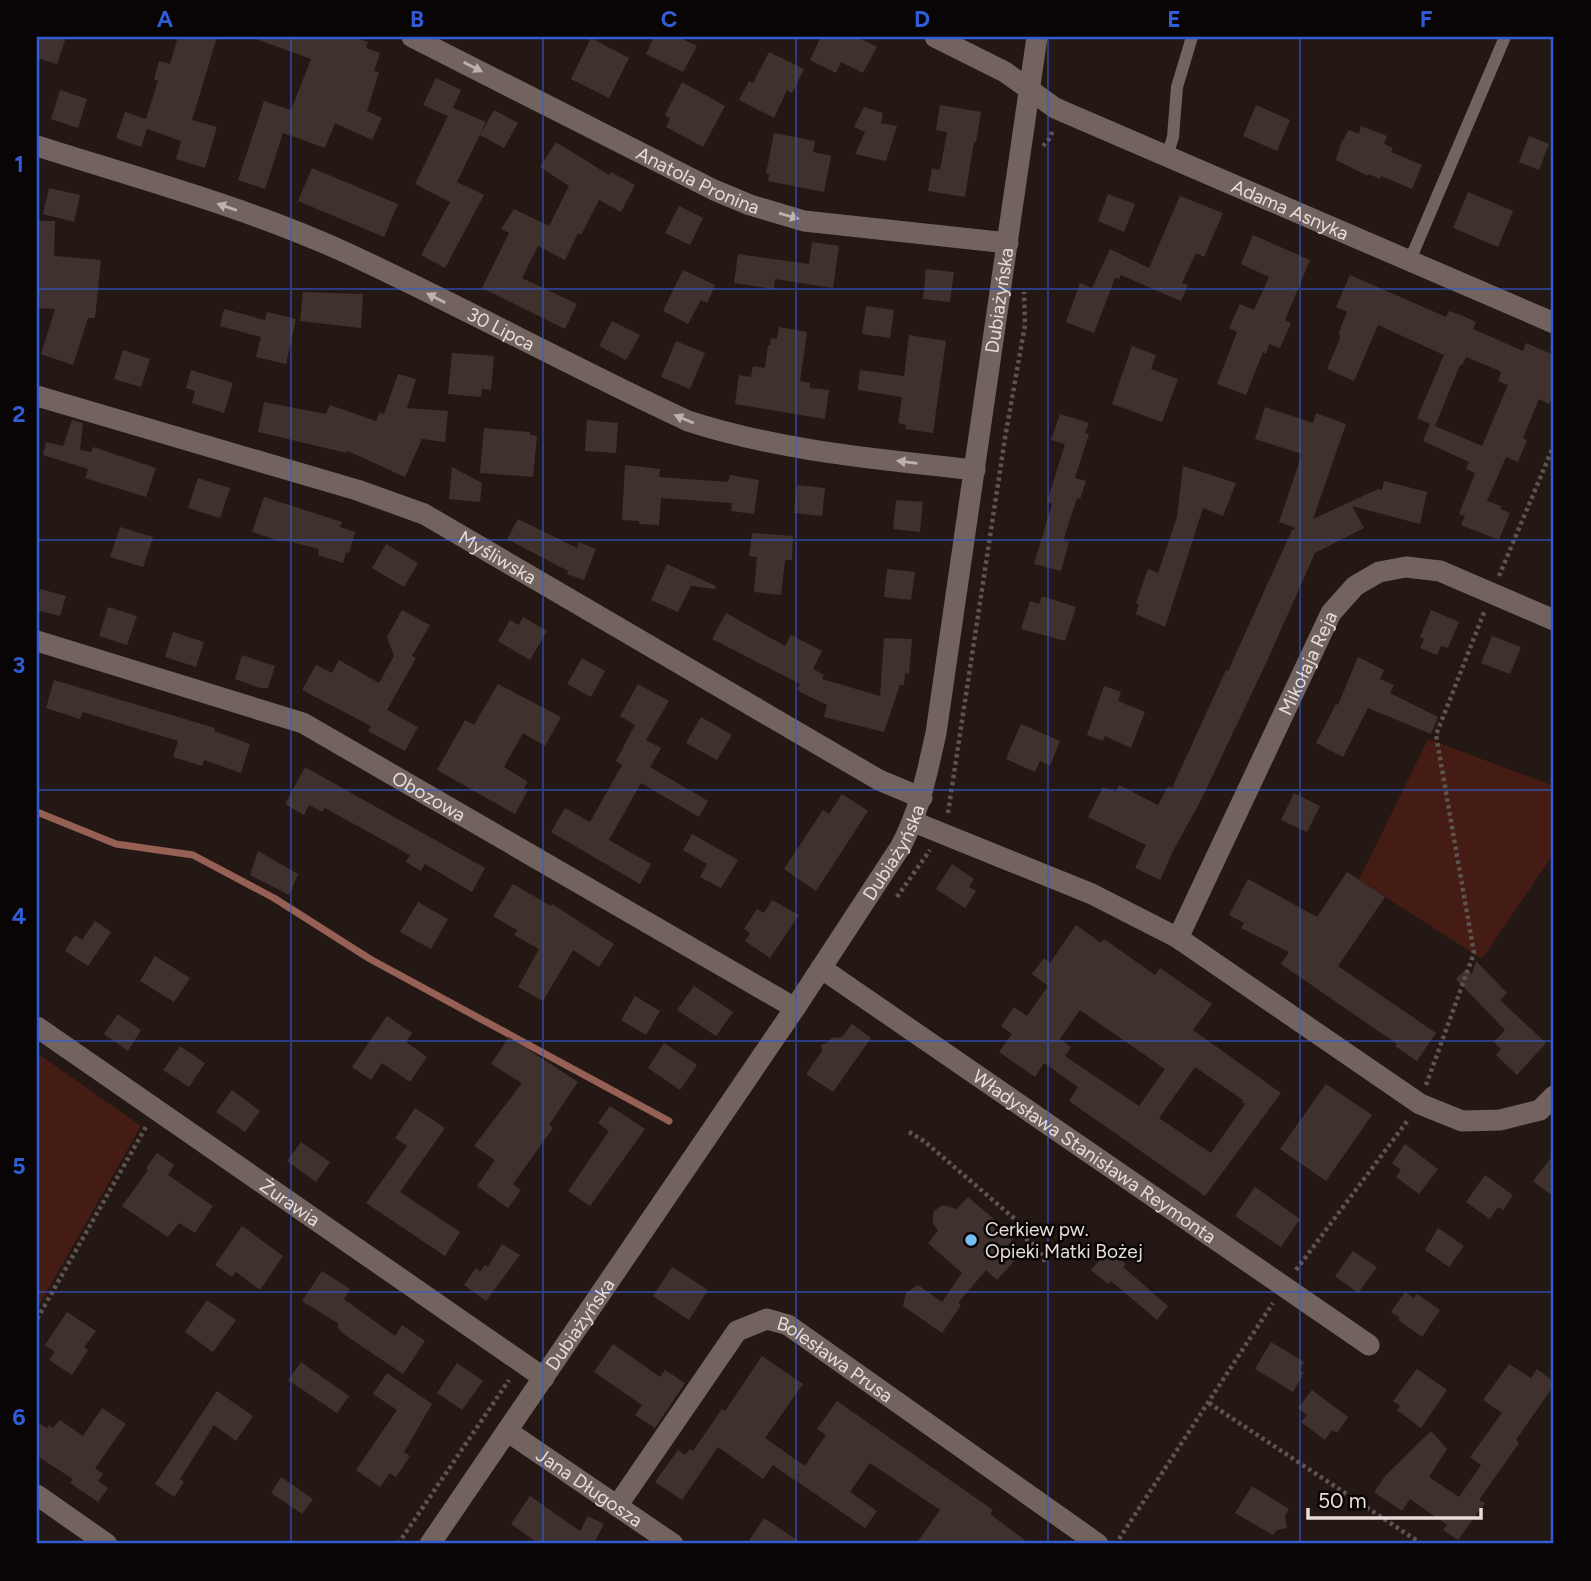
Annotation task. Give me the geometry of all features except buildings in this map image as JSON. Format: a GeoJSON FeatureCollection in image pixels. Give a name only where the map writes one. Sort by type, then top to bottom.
{"type":"FeatureCollection","features":[{"type":"Feature","properties":{"kind":"street","name":"Anatola Pronina"},"geometry":{"type":"LineString","coordinates":[[412,37],[714,190],[750,205],[804,221],[1007,243]]}},
{"type":"Feature","properties":{"kind":"street","name":"Adama Asnyka"},"geometry":{"type":"LineString","coordinates":[[935,37],[1005,72],[1055,108],[1554,323]]}},
{"type":"Feature","properties":{"kind":"street","name":"Dubiażyńska"},"geometry":{"type":"LineString","coordinates":[[430,1544],[795,1008],[914,822],[936,733],[1037,37]]}},
{"type":"Feature","properties":{"kind":"street","name":"30 Lipca"},"geometry":{"type":"LineString","coordinates":[[37,146],[279,225],[348,254],[688,421],[723,433],[833,454],[975,470]]}},
{"type":"Feature","properties":{"kind":"street","name":"Myśliwska"},"geometry":{"type":"LineString","coordinates":[[37,396],[357,490],[424,514],[879,780],[922,798]]}},
{"type":"Feature","properties":{"kind":"street","name":"Mikołaja Reja"},"geometry":{"type":"LineString","coordinates":[[1178,937],[1331,613],[1355,586],[1379,572],[1406,567],[1440,571],[1554,620]]}},
{"type":"Feature","properties":{"kind":"street","name":"Obozowa"},"geometry":{"type":"LineString","coordinates":[[37,641],[303,723],[795,1008]]}},
{"type":"Feature","properties":{"kind":"street"},"geometry":{"type":"LineString","coordinates":[[914,822],[1092,894],[1178,937],[1420,1104],[1462,1122],[1500,1120],[1540,1110],[1554,1096]]}},
{"type":"Feature","properties":{"kind":"street","name":"Władysława Stanisława Reymonta"},"geometry":{"type":"LineString","coordinates":[[821,968],[1368,1345]]}},
{"type":"Feature","properties":{"kind":"street","name":"Żurawia"},"geometry":{"type":"LineString","coordinates":[[37,1027],[544,1378]]}},
{"type":"Feature","properties":{"kind":"street","name":"Bolesława Prusa"},"geometry":{"type":"LineString","coordinates":[[617,1506],[737,1331],[767,1319],[788,1325],[1098,1544]]}},
{"type":"Feature","properties":{"kind":"street","name":"Jana Długosza"},"geometry":{"type":"LineString","coordinates":[[507,1431],[673,1544]]}},
{"type":"Feature","properties":{"kind":"street"},"geometry":{"type":"LineString","coordinates":[[37,1495],[107,1544]]}},
{"type":"Feature","properties":{"kind":"lane"},"geometry":{"type":"LineString","coordinates":[[1167,156],[1174,129],[1177,87],[1192,37]]}},
{"type":"Feature","properties":{"kind":"lane"},"geometry":{"type":"LineString","coordinates":[[1410,260],[1505,37]]}},
{"type":"Feature","properties":{"kind":"path"},"geometry":{"type":"LineString","coordinates":[[1116,1544],[1284,1286],[1420,1104],[1474,953],[1436,735],[1491,594],[1554,445]]}},
{"type":"Feature","properties":{"kind":"path"},"geometry":{"type":"LineString","coordinates":[[37,1320],[156,1110]]}},
{"type":"Feature","properties":{"kind":"path"},"geometry":{"type":"LineString","coordinates":[[909,1132],[924,1141],[1023,1226],[1025,1238],[1041,1251],[1045,1262]]}},
{"type":"Feature","properties":{"kind":"path"},"geometry":{"type":"LineString","coordinates":[[398,1544],[514,1373]]}},
{"type":"Feature","properties":{"kind":"path"},"geometry":{"type":"LineString","coordinates":[[1209,1403],[1422,1544]]}},
{"type":"Feature","properties":{"kind":"shaded area"},"geometry":{"type":"Polygon","coordinates":[[[1428,739],[1554,786],[1554,853],[1482,959],[1359,880],[1428,739]]]}},
{"type":"Feature","properties":{"kind":"shaded area"},"geometry":{"type":"Polygon","coordinates":[[[37,1053],[141,1126],[37,1309],[37,1053]]]}},
{"type":"Feature","properties":{"kind":"waterway"},"geometry":{"type":"LineString","coordinates":[[37,812],[116,844],[193,855],[274,898],[370,959],[669,1121]]}},
{"type":"Feature","properties":{"kind":"place","name":"Cerkiew pw. Opieki Matki Bożej"},"geometry":{"type":"Point","coordinates":[971,1240]}}]}
